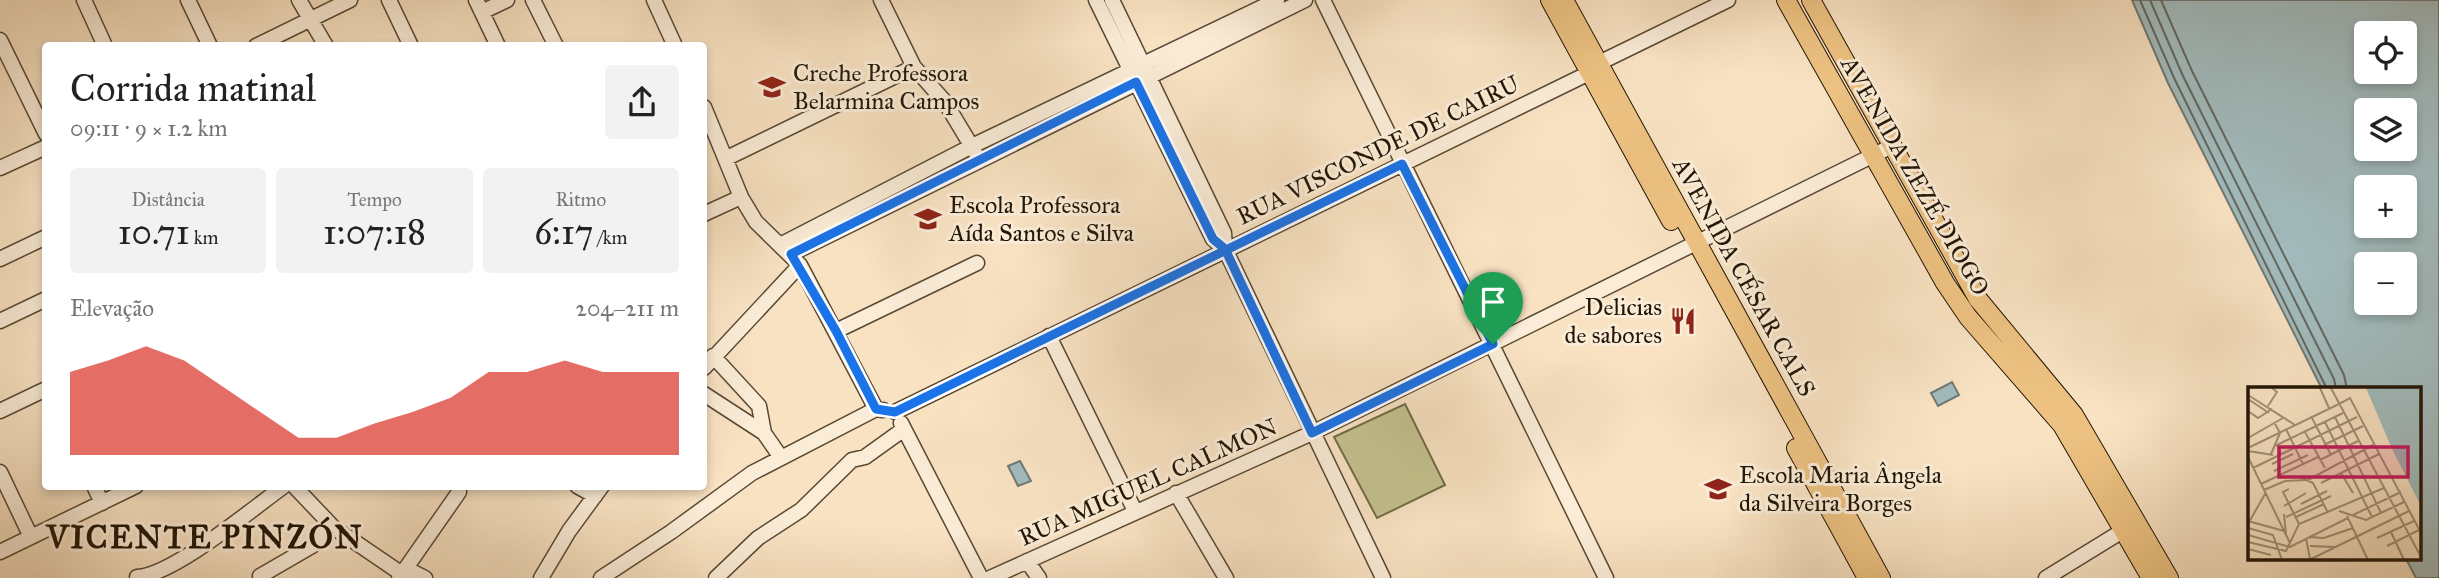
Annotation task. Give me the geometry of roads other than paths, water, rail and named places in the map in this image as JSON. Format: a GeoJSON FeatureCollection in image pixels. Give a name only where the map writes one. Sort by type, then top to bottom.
{"type":"FeatureCollection","features":[{"type":"Feature","properties":{"kind":"main road","name":"AVENIDA CÉSAR CALS"},"geometry":{"type":"LineString","coordinates":[[1550,0],[1595,68]]}},
{"type":"Feature","properties":{"kind":"main road","name":"AVENIDA CÉSAR CALS"},"geometry":{"type":"LineString","coordinates":[[1564,0],[1595,68],[1867,578]]}},
{"type":"Feature","properties":{"kind":"main road","name":"AVENIDA ZEZÉ DIOGO"},"geometry":{"type":"LineString","coordinates":[[1786,0],[1871,156],[1960,305],[2062,425],[2151,578]]}},
{"type":"Feature","properties":{"kind":"main road"},"geometry":{"type":"LineString","coordinates":[[1811,0],[1890,147],[1978,299],[2074,415],[2169,578]]}},
{"type":"Feature","properties":{"kind":"main road","name":"AVENIDA CÉSAR CALS"},"geometry":{"type":"LineString","coordinates":[[1692,246],[1881,578]]}},
{"type":"Feature","properties":{"kind":"street"},"geometry":{"type":"LineString","coordinates":[[84,0],[103,42]]}},
{"type":"Feature","properties":{"kind":"street"},"geometry":{"type":"LineString","coordinates":[[188,0],[208,42]]}},
{"type":"Feature","properties":{"kind":"street"},"geometry":{"type":"LineString","coordinates":[[299,0],[323,42]]}},
{"type":"Feature","properties":{"kind":"street"},"geometry":{"type":"LineString","coordinates":[[264,42],[350,0]]}},
{"type":"Feature","properties":{"kind":"street"},"geometry":{"type":"LineString","coordinates":[[389,0],[409,42]]}},
{"type":"Feature","properties":{"kind":"street"},"geometry":{"type":"LineString","coordinates":[[496,42],[479,6],[507,0]]}},
{"type":"Feature","properties":{"kind":"street"},"geometry":{"type":"LineString","coordinates":[[533,0],[554,42]]}},
{"type":"Feature","properties":{"kind":"street"},"geometry":{"type":"LineString","coordinates":[[654,0],[674,42]]}},
{"type":"Feature","properties":{"kind":"street"},"geometry":{"type":"LineString","coordinates":[[881,0],[914,66],[945,102],[975,153]]}},
{"type":"Feature","properties":{"kind":"street"},"geometry":{"type":"LineString","coordinates":[[1096,0],[1139,73],[1181,159],[1224,233],[1225,249],[1383,578]]}},
{"type":"Feature","properties":{"kind":"street"},"geometry":{"type":"LineString","coordinates":[[1112,0],[1139,73]]}},
{"type":"Feature","properties":{"kind":"street"},"geometry":{"type":"LineString","coordinates":[[707,364],[790,255],[975,153],[1139,73],[1277,0]]}},
{"type":"Feature","properties":{"kind":"street"},"geometry":{"type":"LineString","coordinates":[[1139,73],[1305,0]]}},
{"type":"Feature","properties":{"kind":"street"},"geometry":{"type":"LineString","coordinates":[[1323,0],[1606,578]]}},
{"type":"Feature","properties":{"kind":"street","name":"RUA VISCONDE DE CAIRU"},"geometry":{"type":"LineString","coordinates":[[895,412],[1402,164],[1727,0]]}},
{"type":"Feature","properties":{"kind":"street"},"geometry":{"type":"LineString","coordinates":[[0,40],[42,126]]}},
{"type":"Feature","properties":{"kind":"street"},"geometry":{"type":"LineString","coordinates":[[727,158],[914,66]]}},
{"type":"Feature","properties":{"kind":"street"},"geometry":{"type":"LineString","coordinates":[[707,114],[741,197],[756,222],[790,255],[836,331],[876,409]]}},
{"type":"Feature","properties":{"kind":"street","name":"RUA MIGUEL CALMON"},"geometry":{"type":"LineString","coordinates":[[990,578],[1312,433],[1890,147]]}},
{"type":"Feature","properties":{"kind":"street"},"geometry":{"type":"LineString","coordinates":[[0,168],[42,149]]}},
{"type":"Feature","properties":{"kind":"street"},"geometry":{"type":"LineString","coordinates":[[707,213],[741,197]]}},
{"type":"Feature","properties":{"kind":"street"},"geometry":{"type":"LineString","coordinates":[[0,259],[42,239]]}},
{"type":"Feature","properties":{"kind":"street"},"geometry":{"type":"LineString","coordinates":[[836,331],[977,263]]}},
{"type":"Feature","properties":{"kind":"street"},"geometry":{"type":"LineString","coordinates":[[0,321],[42,301]]}},
{"type":"Feature","properties":{"kind":"street"},"geometry":{"type":"LineString","coordinates":[[1049,336],[1135,511]]}},
{"type":"Feature","properties":{"kind":"street"},"geometry":{"type":"LineString","coordinates":[[713,356],[759,406],[764,433]]}},
{"type":"Feature","properties":{"kind":"street"},"geometry":{"type":"LineString","coordinates":[[0,411],[42,391]]}},
{"type":"Feature","properties":{"kind":"street"},"geometry":{"type":"LineString","coordinates":[[707,396],[764,433],[780,456]]}},
{"type":"Feature","properties":{"kind":"street"},"geometry":{"type":"LineString","coordinates":[[601,578],[780,456],[876,409],[895,412],[981,578]]}},
{"type":"Feature","properties":{"kind":"street"},"geometry":{"type":"LineString","coordinates":[[716,578],[758,538],[801,510],[845,466],[865,457],[904,429]]}},
{"type":"Feature","properties":{"kind":"street"},"geometry":{"type":"LineString","coordinates":[[0,472],[31,537]]}},
{"type":"Feature","properties":{"kind":"street"},"geometry":{"type":"LineString","coordinates":[[96,490],[102,503]]}},
{"type":"Feature","properties":{"kind":"street"},"geometry":{"type":"LineString","coordinates":[[0,552],[128,490]]}},
{"type":"Feature","properties":{"kind":"street"},"geometry":{"type":"LineString","coordinates":[[136,577],[159,571],[288,490]]}},
{"type":"Feature","properties":{"kind":"street"},"geometry":{"type":"LineString","coordinates":[[296,490],[333,527],[403,573],[425,578]]}},
{"type":"Feature","properties":{"kind":"street"},"geometry":{"type":"LineString","coordinates":[[541,578],[569,531],[599,491]]}},
{"type":"Feature","properties":{"kind":"street"},"geometry":{"type":"LineString","coordinates":[[403,573],[459,492]]}},
{"type":"Feature","properties":{"kind":"street"},"geometry":{"type":"LineString","coordinates":[[1176,493],[1226,578]]}},
{"type":"Feature","properties":{"kind":"street"},"geometry":{"type":"LineString","coordinates":[[260,576],[312,546],[333,527]]}},
{"type":"Feature","properties":{"kind":"street"},"geometry":{"type":"LineString","coordinates":[[2046,578],[2124,530]]}},
{"type":"Feature","properties":{"kind":"street"},"geometry":{"type":"LineString","coordinates":[[1027,561],[1039,578]]}},
{"type":"Feature","properties":{"kind":"water"},"geometry":{"type":"Polygon","coordinates":[[[2132,0],[2439,0],[2439,578],[2416,578],[2407,560],[2422,560],[2422,387],[2321,387],[2168,83],[2132,0]]]}},
{"type":"Feature","properties":{"kind":"water"},"geometry":{"type":"Polygon","coordinates":[[[1952,382],[1959,395],[1938,406],[1931,393],[1952,382]]]}},
{"type":"Feature","properties":{"kind":"water"},"geometry":{"type":"Polygon","coordinates":[[[1020,461],[1031,481],[1018,486],[1008,466],[1020,461]]]}},
{"type":"Feature","properties":{"kind":"place","name":"Creche Professora Belarmina Campos"},"geometry":{"type":"Point","coordinates":[772,87]}},
{"type":"Feature","properties":{"kind":"place","name":"Escola Professora Aída Santos e Silva"},"geometry":{"type":"Point","coordinates":[928,219]}},
{"type":"Feature","properties":{"kind":"place","name":"Delicias de sabores"},"geometry":{"type":"Point","coordinates":[1683,321]}},
{"type":"Feature","properties":{"kind":"place","name":"Escola Maria Ângela da Silveira Borges"},"geometry":{"type":"Point","coordinates":[1718,489]}},
{"type":"Feature","properties":{"kind":"district","name":"VICENTE PINZÓN"},"geometry":{"type":"Point","coordinates":[205,537]}}]}
